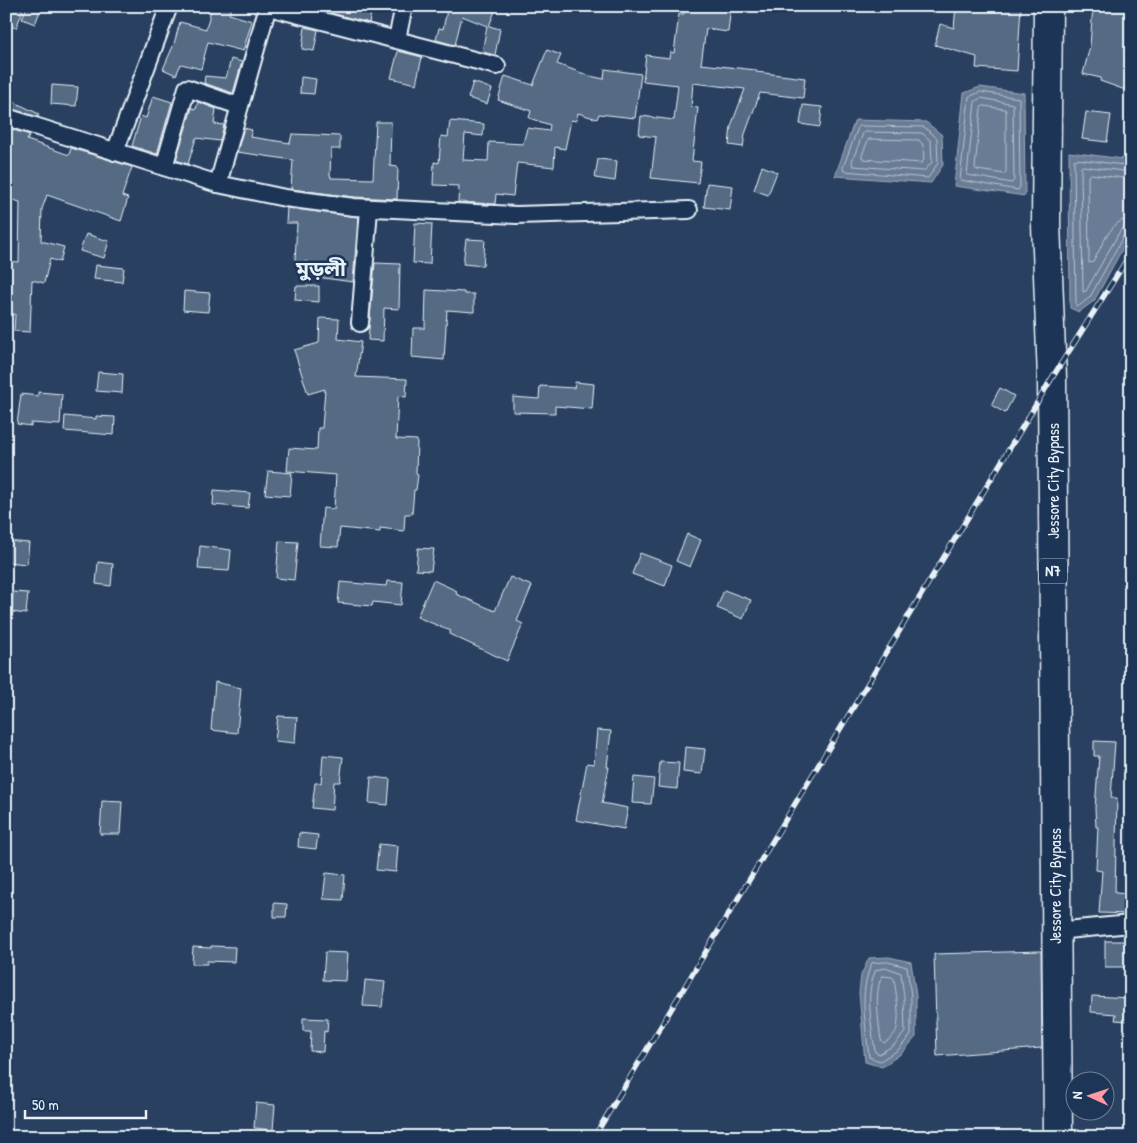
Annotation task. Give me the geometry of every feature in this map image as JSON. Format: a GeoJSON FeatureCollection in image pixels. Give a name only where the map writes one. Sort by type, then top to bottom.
{"type":"FeatureCollection","features":[{"type":"Feature","properties":{"kind":"highway","name":"Jessore City Bypass"},"geometry":{"type":"LineString","coordinates":[[1048,6],[1046,224],[1052,378],[1058,1137]]}},
{"type":"Feature","properties":{"kind":"street"},"geometry":{"type":"LineString","coordinates":[[115,152],[169,6]]}},
{"type":"Feature","properties":{"kind":"street"},"geometry":{"type":"LineString","coordinates":[[218,184],[267,6],[497,66]]}},
{"type":"Feature","properties":{"kind":"street"},"geometry":{"type":"LineString","coordinates":[[397,39],[404,6]]}},
{"type":"Feature","properties":{"kind":"street"},"geometry":{"type":"LineString","coordinates":[[164,167],[188,88],[239,106]]}},
{"type":"Feature","properties":{"kind":"street"},"geometry":{"type":"LineString","coordinates":[[6,117],[218,184],[285,198],[369,209],[516,215],[689,210]]}},
{"type":"Feature","properties":{"kind":"street"},"geometry":{"type":"LineString","coordinates":[[360,323],[369,209]]}},
{"type":"Feature","properties":{"kind":"street"},"geometry":{"type":"LineString","coordinates":[[1055,931],[1131,924]]}},
{"type":"Feature","properties":{"kind":"water"},"geometry":{"type":"Polygon","coordinates":[[[980,87],[1024,93],[1025,196],[954,186],[964,93],[980,87]]]}},
{"type":"Feature","properties":{"kind":"water"},"geometry":{"type":"Polygon","coordinates":[[[855,120],[926,122],[942,135],[943,165],[931,183],[835,176],[855,120]]]}},
{"type":"Feature","properties":{"kind":"water"},"geometry":{"type":"Polygon","coordinates":[[[1069,152],[1131,160],[1131,233],[1094,301],[1079,312],[1070,308],[1069,152]]]}},
{"type":"Feature","properties":{"kind":"water"},"geometry":{"type":"Polygon","coordinates":[[[889,957],[911,962],[916,996],[916,1037],[902,1053],[882,1067],[865,1062],[859,993],[861,975],[869,958],[889,957]]]}},
{"type":"Feature","properties":{"kind":"building"},"geometry":{"type":"Polygon","coordinates":[[[6,6],[14,6],[23,10],[16,28],[6,24],[6,6]]]}},
{"type":"Feature","properties":{"kind":"building"},"geometry":{"type":"Polygon","coordinates":[[[27,6],[42,6],[35,24],[22,19],[27,6]]]}},
{"type":"Feature","properties":{"kind":"building"},"geometry":{"type":"Polygon","coordinates":[[[212,6],[232,6],[229,14],[252,21],[243,51],[208,42],[201,69],[181,64],[176,75],[163,69],[174,44],[180,22],[206,29],[212,6]]]}},
{"type":"Feature","properties":{"kind":"building"},"geometry":{"type":"Polygon","coordinates":[[[357,6],[372,9],[369,23],[308,7],[357,6]]]}},
{"type":"Feature","properties":{"kind":"building"},"geometry":{"type":"Polygon","coordinates":[[[439,6],[484,6],[495,11],[489,26],[500,29],[495,55],[482,52],[487,26],[462,16],[455,45],[436,40],[439,28],[443,29],[447,10],[439,6]]]}},
{"type":"Feature","properties":{"kind":"building"},"geometry":{"type":"Polygon","coordinates":[[[684,6],[731,6],[728,32],[706,29],[701,64],[805,78],[803,98],[760,93],[745,134],[743,147],[729,145],[731,126],[745,89],[693,83],[691,107],[698,108],[692,161],[701,162],[698,183],[651,178],[656,137],[639,135],[641,116],[674,120],[678,85],[643,81],[646,55],[669,58],[670,52],[674,53],[679,14],[684,14],[684,6]]]}},
{"type":"Feature","properties":{"kind":"building"},"geometry":{"type":"Polygon","coordinates":[[[956,6],[1021,6],[1017,71],[976,68],[977,57],[935,45],[940,24],[954,28],[956,6]]]}},
{"type":"Feature","properties":{"kind":"building"},"geometry":{"type":"Polygon","coordinates":[[[1093,6],[1131,6],[1131,92],[1100,81],[1101,78],[1083,74],[1090,46],[1093,6]]]}},
{"type":"Feature","properties":{"kind":"building"},"geometry":{"type":"Polygon","coordinates":[[[305,27],[318,30],[314,51],[302,49],[305,27]]]}},
{"type":"Feature","properties":{"kind":"building"},"geometry":{"type":"Polygon","coordinates":[[[547,50],[561,55],[557,64],[590,76],[604,79],[605,69],[641,74],[635,118],[599,114],[597,119],[578,113],[576,121],[571,120],[565,149],[555,147],[554,167],[517,163],[513,196],[496,194],[495,204],[458,202],[459,186],[433,185],[434,162],[439,163],[441,136],[448,137],[450,121],[484,124],[483,136],[465,134],[463,160],[488,161],[489,142],[523,144],[527,128],[549,131],[550,125],[529,118],[531,111],[498,100],[505,76],[533,85],[547,50]]]}},
{"type":"Feature","properties":{"kind":"building"},"geometry":{"type":"Polygon","coordinates":[[[398,51],[422,57],[416,84],[391,78],[398,51]]]}},
{"type":"Feature","properties":{"kind":"building"},"geometry":{"type":"Polygon","coordinates":[[[231,59],[242,62],[233,93],[204,83],[205,76],[226,78],[231,59]]]}},
{"type":"Feature","properties":{"kind":"building"},"geometry":{"type":"Polygon","coordinates":[[[301,77],[316,79],[314,94],[300,93],[301,77]]]}},
{"type":"Feature","properties":{"kind":"building"},"geometry":{"type":"Polygon","coordinates":[[[473,82],[492,89],[487,104],[468,98],[473,82]]]}},
{"type":"Feature","properties":{"kind":"building"},"geometry":{"type":"Polygon","coordinates":[[[52,85],[78,87],[76,106],[51,104],[52,85]]]}},
{"type":"Feature","properties":{"kind":"building"},"geometry":{"type":"Polygon","coordinates":[[[153,96],[172,102],[157,154],[132,146],[141,116],[146,118],[153,96]]]}},
{"type":"Feature","properties":{"kind":"building"},"geometry":{"type":"Polygon","coordinates":[[[6,98],[39,114],[38,117],[6,107],[6,98]]]}},
{"type":"Feature","properties":{"kind":"building"},"geometry":{"type":"Polygon","coordinates":[[[198,102],[216,109],[214,124],[224,125],[220,141],[196,138],[188,164],[176,160],[192,108],[196,109],[198,102]]]}},
{"type":"Feature","properties":{"kind":"building"},"geometry":{"type":"Polygon","coordinates":[[[803,105],[822,107],[820,127],[800,124],[803,105]]]}},
{"type":"Feature","properties":{"kind":"building"},"geometry":{"type":"Polygon","coordinates":[[[1086,112],[1111,115],[1107,142],[1082,139],[1086,112]]]}},
{"type":"Feature","properties":{"kind":"building"},"geometry":{"type":"Polygon","coordinates":[[[376,122],[391,122],[390,166],[398,167],[397,199],[355,197],[291,189],[293,160],[237,152],[244,128],[252,130],[250,137],[290,143],[292,134],[340,136],[340,149],[331,149],[331,178],[373,179],[376,122]]]}},
{"type":"Feature","properties":{"kind":"building"},"geometry":{"type":"Polygon","coordinates":[[[6,128],[30,135],[27,140],[69,155],[71,148],[132,167],[122,196],[128,198],[121,221],[47,195],[42,209],[41,241],[64,247],[60,262],[50,259],[44,283],[32,280],[30,332],[14,331],[15,314],[6,314],[6,261],[19,262],[20,202],[6,198],[6,128]]]}},
{"type":"Feature","properties":{"kind":"building"},"geometry":{"type":"Polygon","coordinates":[[[598,159],[617,161],[615,181],[595,178],[598,159]]]}},
{"type":"Feature","properties":{"kind":"building"},"geometry":{"type":"Polygon","coordinates":[[[762,166],[777,172],[768,195],[754,190],[762,166]]]}},
{"type":"Feature","properties":{"kind":"building"},"geometry":{"type":"Polygon","coordinates":[[[707,183],[733,186],[730,210],[704,207],[707,183]]]}},
{"type":"Feature","properties":{"kind":"building"},"geometry":{"type":"Polygon","coordinates":[[[287,208],[358,217],[353,282],[309,276],[310,262],[295,261],[297,223],[286,223],[287,208]]]}},
{"type":"Feature","properties":{"kind":"building"},"geometry":{"type":"Polygon","coordinates":[[[415,223],[432,224],[430,264],[413,263],[415,223]]]}},
{"type":"Feature","properties":{"kind":"building"},"geometry":{"type":"Polygon","coordinates":[[[86,234],[109,241],[104,258],[80,251],[86,234]]]}},
{"type":"Feature","properties":{"kind":"building"},"geometry":{"type":"Polygon","coordinates":[[[466,239],[485,240],[483,266],[463,264],[466,239]]]}},
{"type":"Feature","properties":{"kind":"building"},"geometry":{"type":"Polygon","coordinates":[[[375,263],[400,264],[399,309],[384,308],[383,341],[368,340],[375,263]]]}},
{"type":"Feature","properties":{"kind":"building"},"geometry":{"type":"Polygon","coordinates":[[[96,265],[124,268],[122,282],[94,279],[96,265]]]}},
{"type":"Feature","properties":{"kind":"building"},"geometry":{"type":"Polygon","coordinates":[[[296,286],[319,286],[319,302],[295,300],[296,286]]]}},
{"type":"Feature","properties":{"kind":"building"},"geometry":{"type":"Polygon","coordinates":[[[426,290],[474,294],[474,312],[447,310],[444,360],[412,357],[413,328],[425,328],[426,290]]]}},
{"type":"Feature","properties":{"kind":"building"},"geometry":{"type":"Polygon","coordinates":[[[184,291],[210,293],[208,312],[183,310],[184,291]]]}},
{"type":"Feature","properties":{"kind":"building"},"geometry":{"type":"Polygon","coordinates":[[[320,318],[339,319],[338,339],[361,342],[356,377],[407,379],[406,397],[398,396],[396,439],[417,440],[416,474],[418,475],[416,490],[414,490],[412,514],[405,514],[404,531],[380,528],[380,532],[340,528],[338,547],[320,546],[323,508],[334,509],[336,475],[287,471],[289,448],[317,450],[318,428],[322,428],[325,389],[308,394],[294,350],[319,343],[320,318]]]}},
{"type":"Feature","properties":{"kind":"building"},"geometry":{"type":"Polygon","coordinates":[[[98,372],[123,374],[122,393],[96,391],[98,372]]]}},
{"type":"Feature","properties":{"kind":"building"},"geometry":{"type":"Polygon","coordinates":[[[575,382],[594,384],[592,409],[555,406],[555,413],[513,412],[513,397],[539,399],[540,386],[574,388],[575,382]]]}},
{"type":"Feature","properties":{"kind":"building"},"geometry":{"type":"Polygon","coordinates":[[[1000,388],[1014,396],[1005,413],[991,405],[1000,388]]]}},
{"type":"Feature","properties":{"kind":"building"},"geometry":{"type":"Polygon","coordinates":[[[38,392],[62,394],[60,425],[31,423],[31,426],[17,424],[21,394],[38,396],[38,392]]]}},
{"type":"Feature","properties":{"kind":"building"},"geometry":{"type":"Polygon","coordinates":[[[65,416],[96,419],[96,416],[115,417],[114,435],[64,431],[65,416]]]}},
{"type":"Feature","properties":{"kind":"building"},"geometry":{"type":"Polygon","coordinates":[[[268,471],[292,473],[290,496],[265,494],[268,471]]]}},
{"type":"Feature","properties":{"kind":"building"},"geometry":{"type":"Polygon","coordinates":[[[214,490],[250,493],[248,508],[213,505],[214,490]]]}},
{"type":"Feature","properties":{"kind":"building"},"geometry":{"type":"Polygon","coordinates":[[[687,534],[701,540],[690,567],[676,561],[687,534]]]}},
{"type":"Feature","properties":{"kind":"building"},"geometry":{"type":"Polygon","coordinates":[[[6,541],[29,543],[27,564],[6,562],[6,541]]]}},
{"type":"Feature","properties":{"kind":"building"},"geometry":{"type":"Polygon","coordinates":[[[279,541],[298,542],[294,580],[276,578],[279,541]]]}},
{"type":"Feature","properties":{"kind":"building"},"geometry":{"type":"Polygon","coordinates":[[[200,546],[231,550],[229,571],[198,569],[200,546]]]}},
{"type":"Feature","properties":{"kind":"building"},"geometry":{"type":"Polygon","coordinates":[[[418,548],[434,549],[431,571],[416,570],[418,548]]]}},
{"type":"Feature","properties":{"kind":"building"},"geometry":{"type":"Polygon","coordinates":[[[640,553],[672,565],[665,586],[632,574],[640,553]]]}},
{"type":"Feature","properties":{"kind":"building"},"geometry":{"type":"Polygon","coordinates":[[[98,562],[113,564],[111,586],[96,584],[98,562]]]}},
{"type":"Feature","properties":{"kind":"building"},"geometry":{"type":"Polygon","coordinates":[[[510,577],[532,586],[517,621],[523,624],[507,661],[449,634],[451,631],[417,617],[433,580],[457,591],[456,594],[495,611],[510,577]]]}},
{"type":"Feature","properties":{"kind":"building"},"geometry":{"type":"Polygon","coordinates":[[[387,581],[403,582],[401,605],[373,602],[372,606],[338,603],[340,582],[386,586],[387,581]]]}},
{"type":"Feature","properties":{"kind":"building"},"geometry":{"type":"Polygon","coordinates":[[[724,590],[751,600],[743,619],[717,608],[724,590]]]}},
{"type":"Feature","properties":{"kind":"building"},"geometry":{"type":"Polygon","coordinates":[[[13,592],[28,593],[26,614],[12,612],[13,592]]]}},
{"type":"Feature","properties":{"kind":"building"},"geometry":{"type":"Polygon","coordinates":[[[215,682],[241,688],[237,733],[211,730],[215,682]]]}},
{"type":"Feature","properties":{"kind":"building"},"geometry":{"type":"Polygon","coordinates":[[[278,716],[297,717],[295,743],[275,741],[278,716]]]}},
{"type":"Feature","properties":{"kind":"building"},"geometry":{"type":"Polygon","coordinates":[[[597,730],[611,731],[607,767],[609,767],[602,803],[628,808],[624,829],[576,820],[587,763],[594,764],[597,730]]]}},
{"type":"Feature","properties":{"kind":"building"},"geometry":{"type":"Polygon","coordinates":[[[1094,741],[1115,742],[1111,798],[1117,798],[1115,893],[1131,894],[1131,914],[1099,913],[1102,871],[1096,870],[1098,827],[1096,827],[1095,808],[1099,756],[1094,756],[1094,741]]]}},
{"type":"Feature","properties":{"kind":"building"},"geometry":{"type":"Polygon","coordinates":[[[685,747],[705,749],[702,774],[683,772],[685,747]]]}},
{"type":"Feature","properties":{"kind":"building"},"geometry":{"type":"Polygon","coordinates":[[[323,755],[343,757],[340,782],[334,782],[332,810],[312,808],[315,783],[321,783],[323,755]]]}},
{"type":"Feature","properties":{"kind":"building"},"geometry":{"type":"Polygon","coordinates":[[[660,762],[679,763],[677,789],[658,787],[660,762]]]}},
{"type":"Feature","properties":{"kind":"building"},"geometry":{"type":"Polygon","coordinates":[[[371,777],[390,779],[388,805],[369,803],[371,777]]]}},
{"type":"Feature","properties":{"kind":"building"},"geometry":{"type":"Polygon","coordinates":[[[634,777],[654,779],[651,804],[632,803],[634,777]]]}},
{"type":"Feature","properties":{"kind":"building"},"geometry":{"type":"Polygon","coordinates":[[[102,801],[122,802],[120,834],[100,834],[102,801]]]}},
{"type":"Feature","properties":{"kind":"building"},"geometry":{"type":"Polygon","coordinates":[[[299,833],[318,835],[316,849],[298,847],[299,833]]]}},
{"type":"Feature","properties":{"kind":"building"},"geometry":{"type":"Polygon","coordinates":[[[379,844],[398,846],[396,872],[376,870],[379,844]]]}},
{"type":"Feature","properties":{"kind":"building"},"geometry":{"type":"Polygon","coordinates":[[[326,873],[345,875],[343,900],[323,899],[326,873]]]}},
{"type":"Feature","properties":{"kind":"building"},"geometry":{"type":"Polygon","coordinates":[[[274,903],[287,904],[286,917],[274,917],[274,903]]]}},
{"type":"Feature","properties":{"kind":"building"},"geometry":{"type":"Polygon","coordinates":[[[1105,941],[1131,941],[1131,967],[1105,967],[1105,941]]]}},
{"type":"Feature","properties":{"kind":"building"},"geometry":{"type":"Polygon","coordinates":[[[211,946],[235,947],[234,962],[207,961],[207,964],[192,964],[193,947],[211,948],[211,946]]]}},
{"type":"Feature","properties":{"kind":"building"},"geometry":{"type":"Polygon","coordinates":[[[1041,951],[1042,1048],[937,1056],[934,954],[1041,951]]]}},
{"type":"Feature","properties":{"kind":"building"},"geometry":{"type":"Polygon","coordinates":[[[325,952],[348,953],[346,981],[323,980],[325,952]]]}},
{"type":"Feature","properties":{"kind":"building"},"geometry":{"type":"Polygon","coordinates":[[[365,980],[385,982],[382,1007],[363,1006],[365,980]]]}},
{"type":"Feature","properties":{"kind":"building"},"geometry":{"type":"Polygon","coordinates":[[[1092,996],[1129,998],[1128,1021],[1115,1020],[1116,1014],[1091,1012],[1092,996]]]}},
{"type":"Feature","properties":{"kind":"building"},"geometry":{"type":"Polygon","coordinates":[[[303,1018],[328,1019],[327,1032],[324,1031],[323,1052],[310,1051],[311,1031],[303,1031],[303,1018]]]}},
{"type":"Feature","properties":{"kind":"building"},"geometry":{"type":"Polygon","coordinates":[[[256,1103],[275,1105],[273,1130],[254,1128],[256,1103]]]}},
{"type":"Feature","properties":{"kind":"railway"},"geometry":{"type":"LineString","coordinates":[[594,1137],[1052,378],[1131,253]]}},
{"type":"Feature","properties":{"kind":"district","name":"মুড়লী"},"geometry":{"type":"Point","coordinates":[321,269]}}]}
